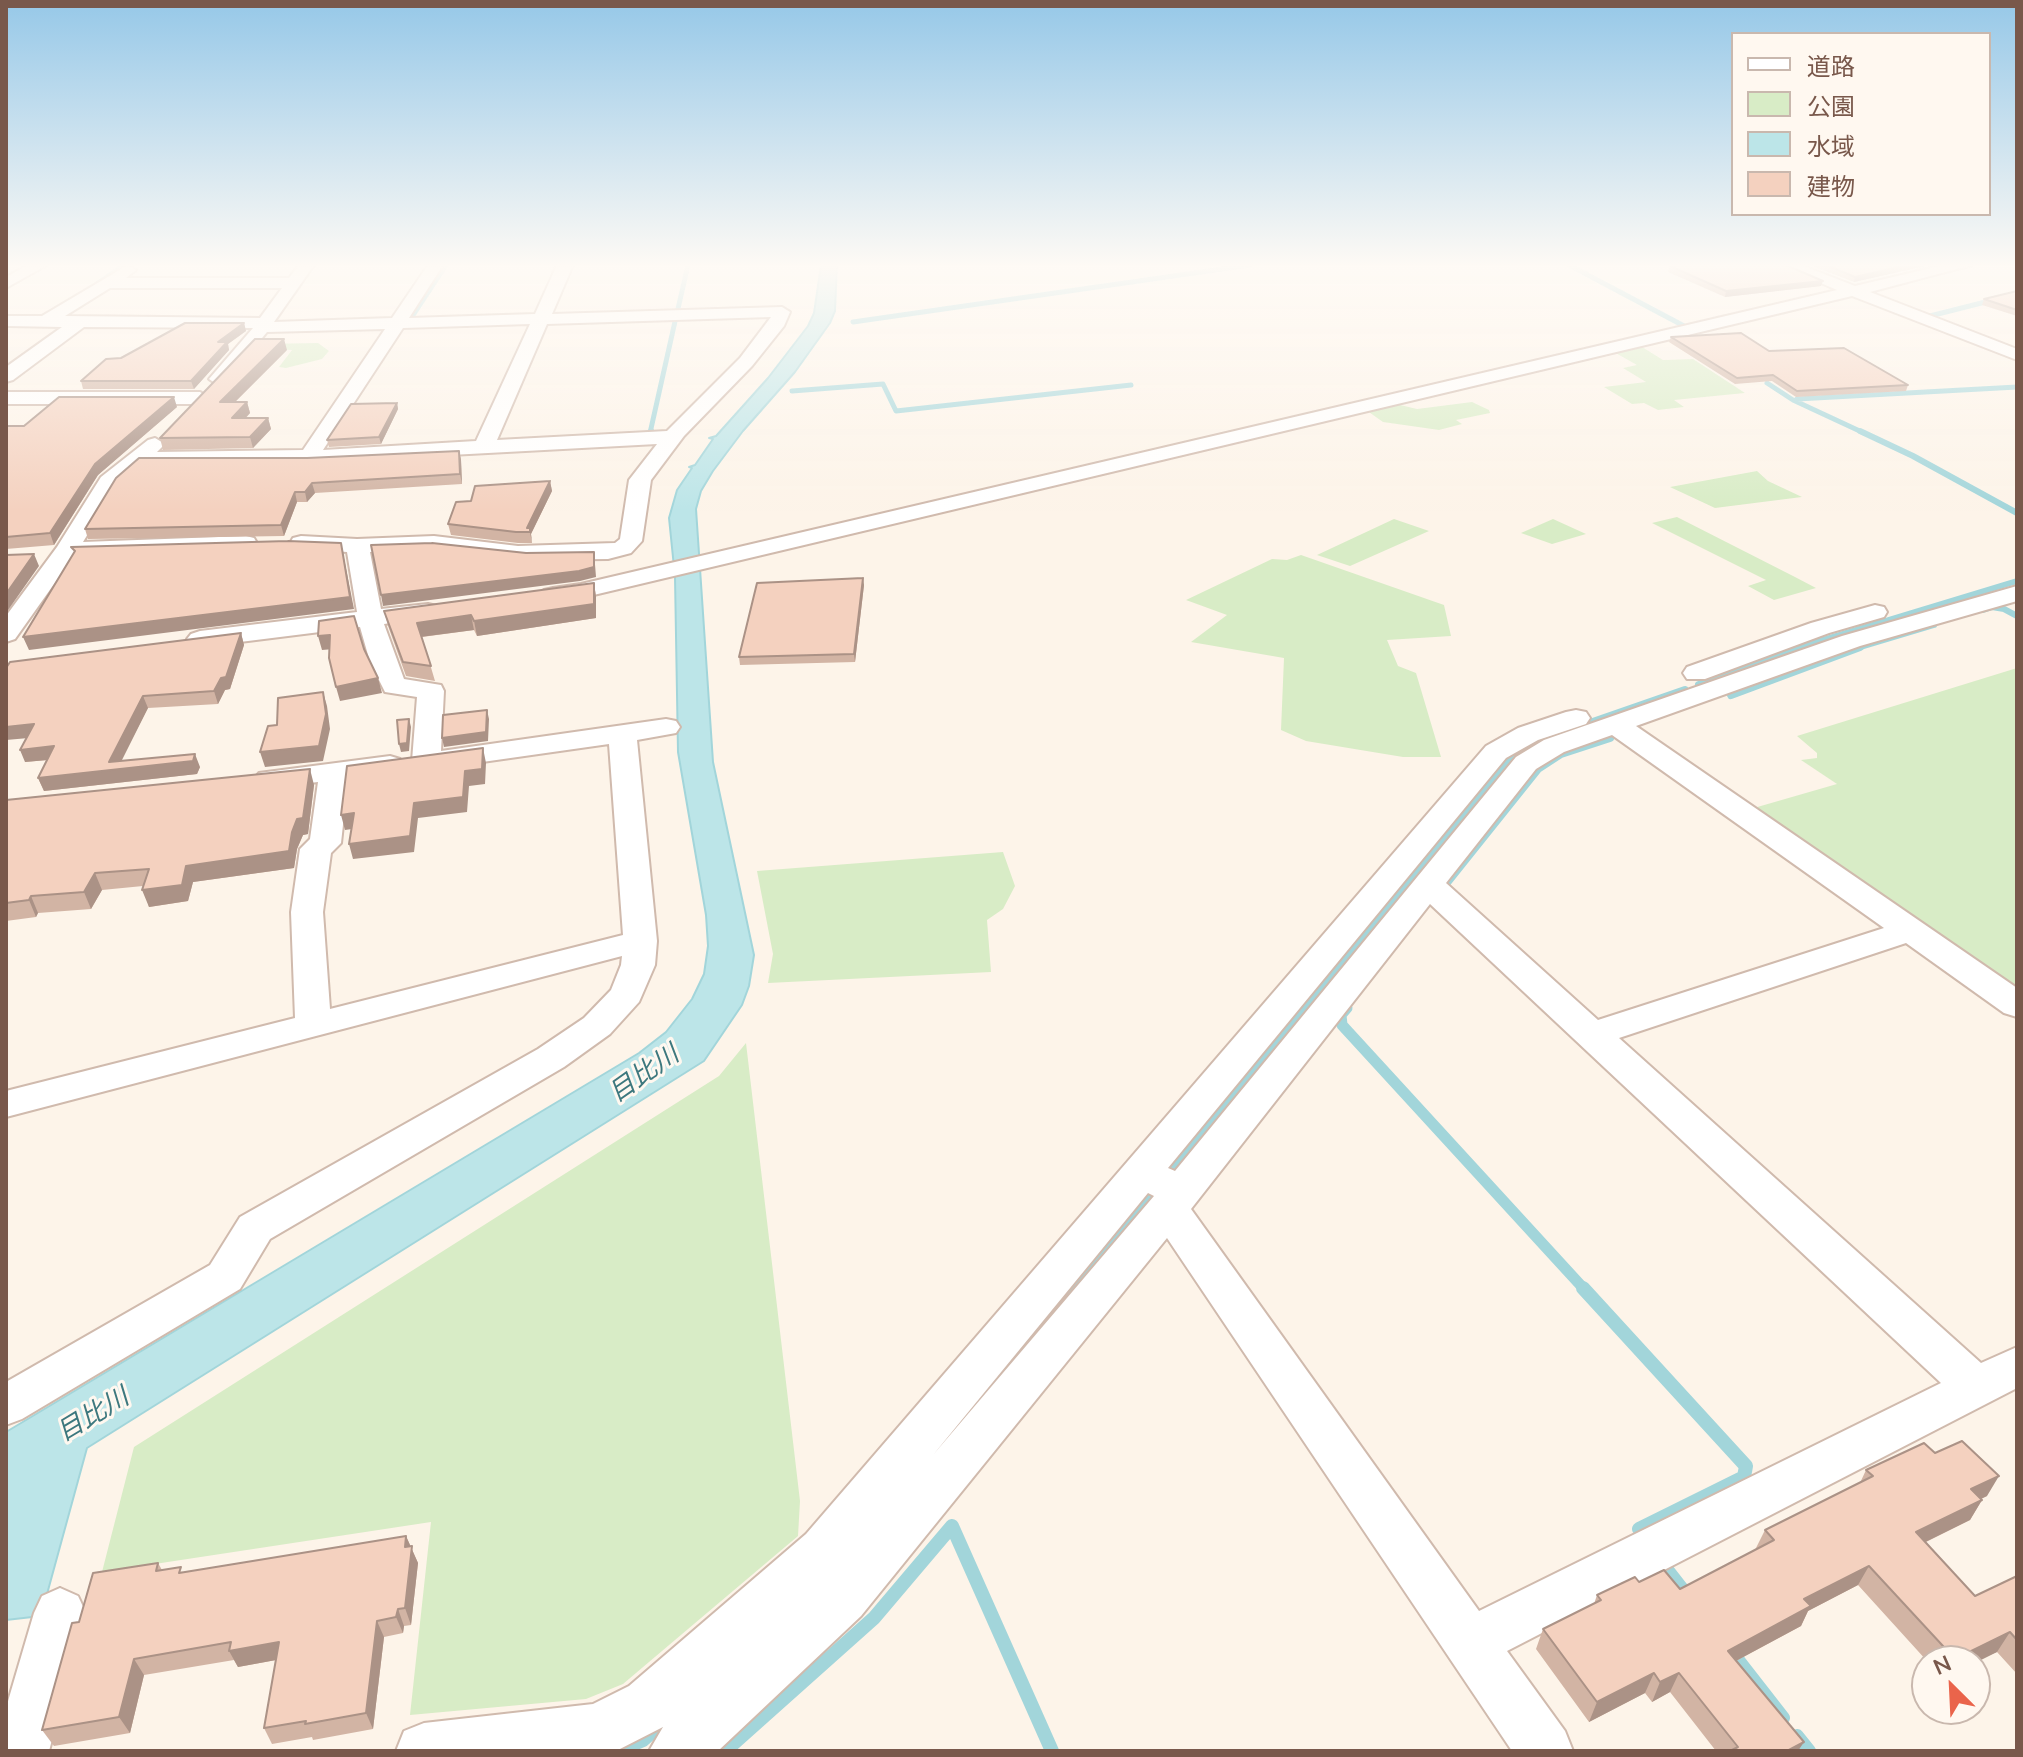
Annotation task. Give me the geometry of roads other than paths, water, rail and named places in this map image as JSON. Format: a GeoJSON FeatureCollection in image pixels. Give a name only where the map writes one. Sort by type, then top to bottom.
{"type":"FeatureCollection","features":[{"type":"Feature","properties":{"kind":"street"},"geometry":{"type":"LineString","coordinates":[[6,376],[46,347]]}},
{"type":"Feature","properties":{"kind":"street"},"geometry":{"type":"LineString","coordinates":[[6,634],[17,605],[65,552],[109,482],[173,426],[245,347]]}},
{"type":"Feature","properties":{"kind":"street"},"geometry":{"type":"LineString","coordinates":[[309,456],[381,347]]}},
{"type":"Feature","properties":{"kind":"street"},"geometry":{"type":"LineString","coordinates":[[485,445],[529,347]]}},
{"type":"Feature","properties":{"kind":"street"},"geometry":{"type":"LineString","coordinates":[[34,557],[65,552],[231,543],[357,546],[434,543],[518,553],[608,552],[623,548],[631,541],[640,480],[673,437],[758,347]]}},
{"type":"Feature","properties":{"kind":"street"},"geometry":{"type":"LineString","coordinates":[[523,599],[581,591],[1618,347]]}},
{"type":"Feature","properties":{"kind":"street"},"geometry":{"type":"LineString","coordinates":[[1997,347],[2017,355]]}},
{"type":"Feature","properties":{"kind":"street"},"geometry":{"type":"LineString","coordinates":[[6,398],[200,398]]}},
{"type":"Feature","properties":{"kind":"street"},"geometry":{"type":"LineString","coordinates":[[138,459],[309,456],[673,437]]}},
{"type":"Feature","properties":{"kind":"street"},"geometry":{"type":"LineString","coordinates":[[357,546],[370,618],[394,686],[431,691],[426,761]]}},
{"type":"Feature","properties":{"kind":"street"},"geometry":{"type":"LineString","coordinates":[[677,1751],[843,1599],[1164,1191],[1496,752],[1528,734],[1687,682],[1820,628],[2017,572]]}},
{"type":"Feature","properties":{"kind":"street"},"geometry":{"type":"LineString","coordinates":[[424,1751],[598,1731],[648,1705],[824,1550],[1164,1191],[1429,885],[1526,763],[1554,746],[1616,725],[1687,682],[2010,600]]}},
{"type":"Feature","properties":{"kind":"street"},"geometry":{"type":"LineString","coordinates":[[180,642],[448,608]]}},
{"type":"Feature","properties":{"kind":"street"},"geometry":{"type":"LineString","coordinates":[[1616,725],[2017,1005]]}},
{"type":"Feature","properties":{"kind":"street"},"geometry":{"type":"LineString","coordinates":[[245,782],[426,761],[666,727]]}},
{"type":"Feature","properties":{"kind":"street"},"geometry":{"type":"LineString","coordinates":[[6,1405],[225,1277],[255,1228],[551,1058],[597,1026],[627,994],[638,965],[640,941],[622,733]]}},
{"type":"Feature","properties":{"kind":"street"},"geometry":{"type":"LineString","coordinates":[[313,1025],[307,912],[316,849],[325,843],[334,772]]}},
{"type":"Feature","properties":{"kind":"street"},"geometry":{"type":"LineString","coordinates":[[1429,885],[1592,1034],[1996,1375],[1470,1643]]}},
{"type":"Feature","properties":{"kind":"street"},"geometry":{"type":"LineString","coordinates":[[1592,1034],[1912,930]]}},
{"type":"Feature","properties":{"kind":"street"},"geometry":{"type":"LineString","coordinates":[[6,1104],[640,941]]}},
{"type":"Feature","properties":{"kind":"street"},"geometry":{"type":"LineString","coordinates":[[1164,1191],[1545,1751]]}},
{"type":"Feature","properties":{"kind":"street"},"geometry":{"type":"LineString","coordinates":[[21,1751],[60,1613]]}},
{"type":"Feature","properties":{"kind":"water","name":"目比川"},"geometry":{"type":"Polygon","coordinates":[[[792,347],[813,347],[713,471],[701,491],[696,509],[713,762],[754,955],[742,1005],[704,1061],[87,1448],[41,1616],[6,1620],[6,1432],[639,1053],[666,1032],[692,999],[704,974],[708,946],[706,915],[678,752],[675,577],[669,518],[677,490],[692,468],[689,467],[695,465],[713,439],[709,438],[716,436],[792,347]]]}},
{"type":"Feature","properties":{"kind":"waterway"},"geometry":{"type":"LineString","coordinates":[[650,433],[669,347]]}},
{"type":"Feature","properties":{"kind":"waterway"},"geometry":{"type":"LineString","coordinates":[[1767,383],[1793,400],[1864,433]]}},
{"type":"Feature","properties":{"kind":"waterway"},"geometry":{"type":"LineString","coordinates":[[792,391],[883,384],[896,411],[1131,385]]}},
{"type":"Feature","properties":{"kind":"waterway"},"geometry":{"type":"LineString","coordinates":[[1797,399],[2017,387]]}},
{"type":"Feature","properties":{"kind":"waterway"},"geometry":{"type":"LineString","coordinates":[[650,435],[651,431]]}},
{"type":"Feature","properties":{"kind":"waterway"},"geometry":{"type":"LineString","coordinates":[[1860,431],[2017,513]]}},
{"type":"Feature","properties":{"kind":"waterway"},"geometry":{"type":"LineString","coordinates":[[1793,649],[2017,581]]}},
{"type":"Feature","properties":{"kind":"waterway"},"geometry":{"type":"LineString","coordinates":[[1983,610],[1992,607],[2004,609],[2017,616]]}},
{"type":"Feature","properties":{"kind":"waterway"},"geometry":{"type":"LineString","coordinates":[[1857,648],[1934,625]]}},
{"type":"Feature","properties":{"kind":"waterway"},"geometry":{"type":"LineString","coordinates":[[1699,685],[1798,647]]}},
{"type":"Feature","properties":{"kind":"waterway"},"geometry":{"type":"LineString","coordinates":[[1731,695],[1857,648]]}},
{"type":"Feature","properties":{"kind":"waterway"},"geometry":{"type":"LineString","coordinates":[[1368,929],[1511,756],[1541,740],[1685,690]]}},
{"type":"Feature","properties":{"kind":"waterway"},"geometry":{"type":"LineString","coordinates":[[1446,884],[1538,769],[1561,754],[1610,738]]}},
{"type":"Feature","properties":{"kind":"waterway"},"geometry":{"type":"LineString","coordinates":[[1166,1174],[1370,927]]}},
{"type":"Feature","properties":{"kind":"waterway"},"geometry":{"type":"LineString","coordinates":[[1347,1008],[1341,1015],[1342,1025],[1585,1290]]}},
{"type":"Feature","properties":{"kind":"waterway"},"geometry":{"type":"LineString","coordinates":[[1069,1290],[1148,1196]]}},
{"type":"Feature","properties":{"kind":"waterway"},"geometry":{"type":"LineString","coordinates":[[925,1464],[1071,1288]]}},
{"type":"Feature","properties":{"kind":"waterway"},"geometry":{"type":"LineString","coordinates":[[1583,1288],[1746,1466],[1744,1477],[1639,1529]]}},
{"type":"Feature","properties":{"kind":"waterway"},"geometry":{"type":"LineString","coordinates":[[725,1751],[874,1618],[952,1526],[1052,1751]]}},
{"type":"Feature","properties":{"kind":"waterway"},"geometry":{"type":"LineString","coordinates":[[1664,1566],[1689,1598]]}},
{"type":"Feature","properties":{"kind":"waterway"},"geometry":{"type":"LineString","coordinates":[[1730,1650],[1783,1718]]}},
{"type":"Feature","properties":{"kind":"waterway"},"geometry":{"type":"LineString","coordinates":[[617,1751],[643,1740],[659,1726]]}},
{"type":"Feature","properties":{"kind":"waterway"},"geometry":{"type":"LineString","coordinates":[[1797,1736],[1809,1751]]}}]}
